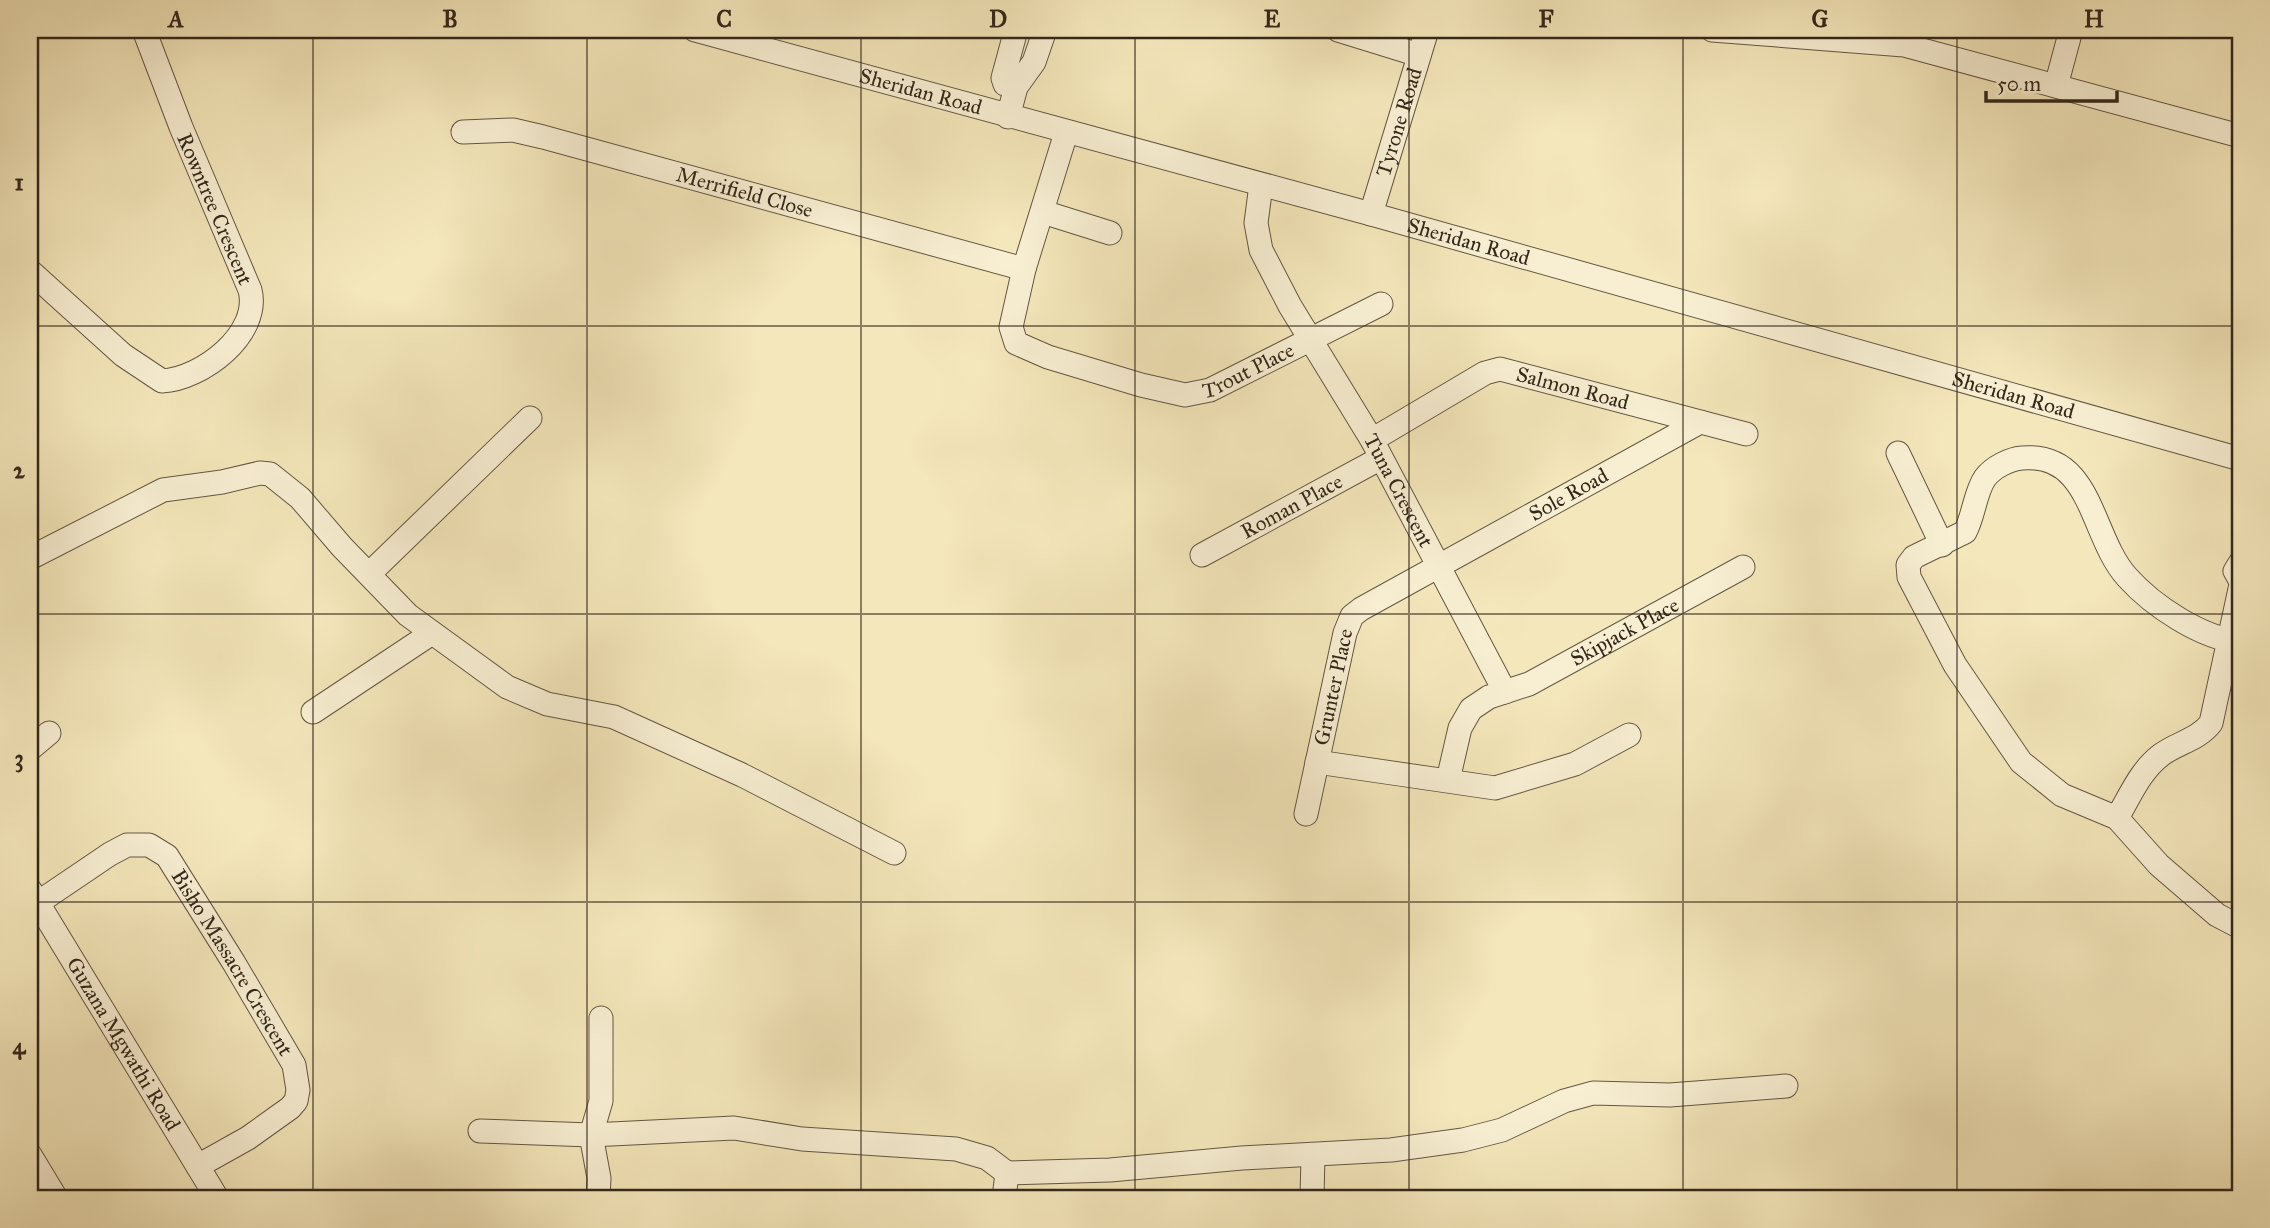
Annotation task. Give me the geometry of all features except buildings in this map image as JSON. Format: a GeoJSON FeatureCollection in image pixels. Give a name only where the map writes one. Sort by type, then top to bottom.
{"type":"FeatureCollection","features":[{"type":"Feature","properties":{"kind":"street","name":"Rowntree Crescent"},"geometry":{"type":"LineString","coordinates":[[30,271],[123,355],[162,381],[188,377],[201,369],[248,326],[252,312],[250,290],[181,127],[144,30]]}},
{"type":"Feature","properties":{"kind":"street","name":"Sheridan Road"},"geometry":{"type":"LineString","coordinates":[[695,30],[1371,214],[2240,459]]}},
{"type":"Feature","properties":{"kind":"street"},"geometry":{"type":"LineString","coordinates":[[1016,30],[1003,78],[1005,84],[1016,87]]}},
{"type":"Feature","properties":{"kind":"street"},"geometry":{"type":"LineString","coordinates":[[1008,117],[1016,87],[1034,62],[1045,30]]}},
{"type":"Feature","properties":{"kind":"street"},"geometry":{"type":"LineString","coordinates":[[1338,30],[1419,55]]}},
{"type":"Feature","properties":{"kind":"street","name":"Tyrone Road"},"geometry":{"type":"LineString","coordinates":[[1371,214],[1427,30]]}},
{"type":"Feature","properties":{"kind":"street"},"geometry":{"type":"LineString","coordinates":[[1713,30],[1904,44],[2240,136]]}},
{"type":"Feature","properties":{"kind":"street"},"geometry":{"type":"LineString","coordinates":[[2056,86],[2071,30]]}},
{"type":"Feature","properties":{"kind":"street","name":"Merrifield Close"},"geometry":{"type":"LineString","coordinates":[[463,132],[494,129],[543,137],[1024,269]]}},
{"type":"Feature","properties":{"kind":"street"},"geometry":{"type":"LineString","coordinates":[[1024,269],[1066,133]]}},
{"type":"Feature","properties":{"kind":"street","name":"Tuna Crescent"},"geometry":{"type":"LineString","coordinates":[[1261,185],[1256,223],[1261,250],[1290,306],[1377,449],[1436,566],[1505,692]]}},
{"type":"Feature","properties":{"kind":"street"},"geometry":{"type":"LineString","coordinates":[[1043,212],[1110,233]]}},
{"type":"Feature","properties":{"kind":"street","name":"Trout Place"},"geometry":{"type":"LineString","coordinates":[[1024,269],[1012,320],[1012,335],[1016,343],[1036,353],[1141,385],[1185,395],[1198,395],[1381,304]]}},
{"type":"Feature","properties":{"kind":"street","name":"Salmon Road"},"geometry":{"type":"LineString","coordinates":[[1377,449],[1485,373],[1500,369],[1601,393],[1746,434]]}},
{"type":"Feature","properties":{"kind":"street"},"geometry":{"type":"LineString","coordinates":[[369,574],[530,418]]}},
{"type":"Feature","properties":{"kind":"street","name":"Sole Road"},"geometry":{"type":"LineString","coordinates":[[1436,566],[1700,422]]}},
{"type":"Feature","properties":{"kind":"street","name":"Roman Place"},"geometry":{"type":"LineString","coordinates":[[1202,555],[1377,449]]}},
{"type":"Feature","properties":{"kind":"street"},"geometry":{"type":"LineString","coordinates":[[1898,453],[1942,545]]}},
{"type":"Feature","properties":{"kind":"street"},"geometry":{"type":"LineString","coordinates":[[2235,642],[2195,628],[2127,577],[2117,565],[2092,509],[2073,478],[2055,461],[2039,457],[2017,459],[1992,471],[1980,488],[1965,533],[1914,557],[1908,565],[1909,578],[1977,699],[2021,762],[2042,781],[2081,805],[2117,818],[2158,865],[2217,915],[2240,927]]}},
{"type":"Feature","properties":{"kind":"street"},"geometry":{"type":"LineString","coordinates":[[30,558],[163,490],[222,482],[260,473],[270,474],[284,482],[408,615],[507,687],[526,697],[614,717],[742,775],[894,853]]}},
{"type":"Feature","properties":{"kind":"street"},"geometry":{"type":"LineString","coordinates":[[2240,563],[2235,571],[2240,580]]}},
{"type":"Feature","properties":{"kind":"street","name":"Grunter Place"},"geometry":{"type":"LineString","coordinates":[[1306,814],[1345,633],[1352,617],[1436,566]]}},
{"type":"Feature","properties":{"kind":"street","name":"Skipjack Place"},"geometry":{"type":"LineString","coordinates":[[1505,692],[1529,684],[1743,567]]}},
{"type":"Feature","properties":{"kind":"street"},"geometry":{"type":"LineString","coordinates":[[2117,818],[2138,781],[2154,761],[2205,731],[2211,723],[2235,642],[2240,589]]}},
{"type":"Feature","properties":{"kind":"street"},"geometry":{"type":"LineString","coordinates":[[313,712],[432,633]]}},
{"type":"Feature","properties":{"kind":"street"},"geometry":{"type":"LineString","coordinates":[[1448,780],[1465,715],[1479,703],[1505,692]]}},
{"type":"Feature","properties":{"kind":"street"},"geometry":{"type":"LineString","coordinates":[[30,749],[49,733]]}},
{"type":"Feature","properties":{"kind":"street"},"geometry":{"type":"LineString","coordinates":[[1317,762],[1495,788],[1574,764],[1629,735]]}},
{"type":"Feature","properties":{"kind":"street","name":"Bisho Massacre Crescent"},"geometry":{"type":"LineString","coordinates":[[34,896],[127,845],[149,845],[167,856],[233,963],[294,1065],[298,1090],[296,1101],[290,1108],[248,1138],[198,1166]]}},
{"type":"Feature","properties":{"kind":"street","name":"Guzana Mgwathi Road"},"geometry":{"type":"LineString","coordinates":[[34,896],[217,1198]]}},
{"type":"Feature","properties":{"kind":"street"},"geometry":{"type":"LineString","coordinates":[[598,1198],[598,1178],[591,1135],[601,1101],[601,1018]]}},
{"type":"Feature","properties":{"kind":"street"},"geometry":{"type":"LineString","coordinates":[[480,1130],[591,1135],[745,1129],[802,1139],[956,1149],[988,1158],[1007,1173],[1110,1170],[1242,1158],[1313,1155],[1463,1140],[1502,1130],[1564,1101],[1593,1093],[1670,1096],[1786,1086]]}},
{"type":"Feature","properties":{"kind":"street"},"geometry":{"type":"LineString","coordinates":[[30,1155],[56,1198]]}},
{"type":"Feature","properties":{"kind":"street"},"geometry":{"type":"LineString","coordinates":[[1312,1198],[1313,1155]]}},
{"type":"Feature","properties":{"kind":"street"},"geometry":{"type":"LineString","coordinates":[[1004,1198],[1007,1173]]}}]}
